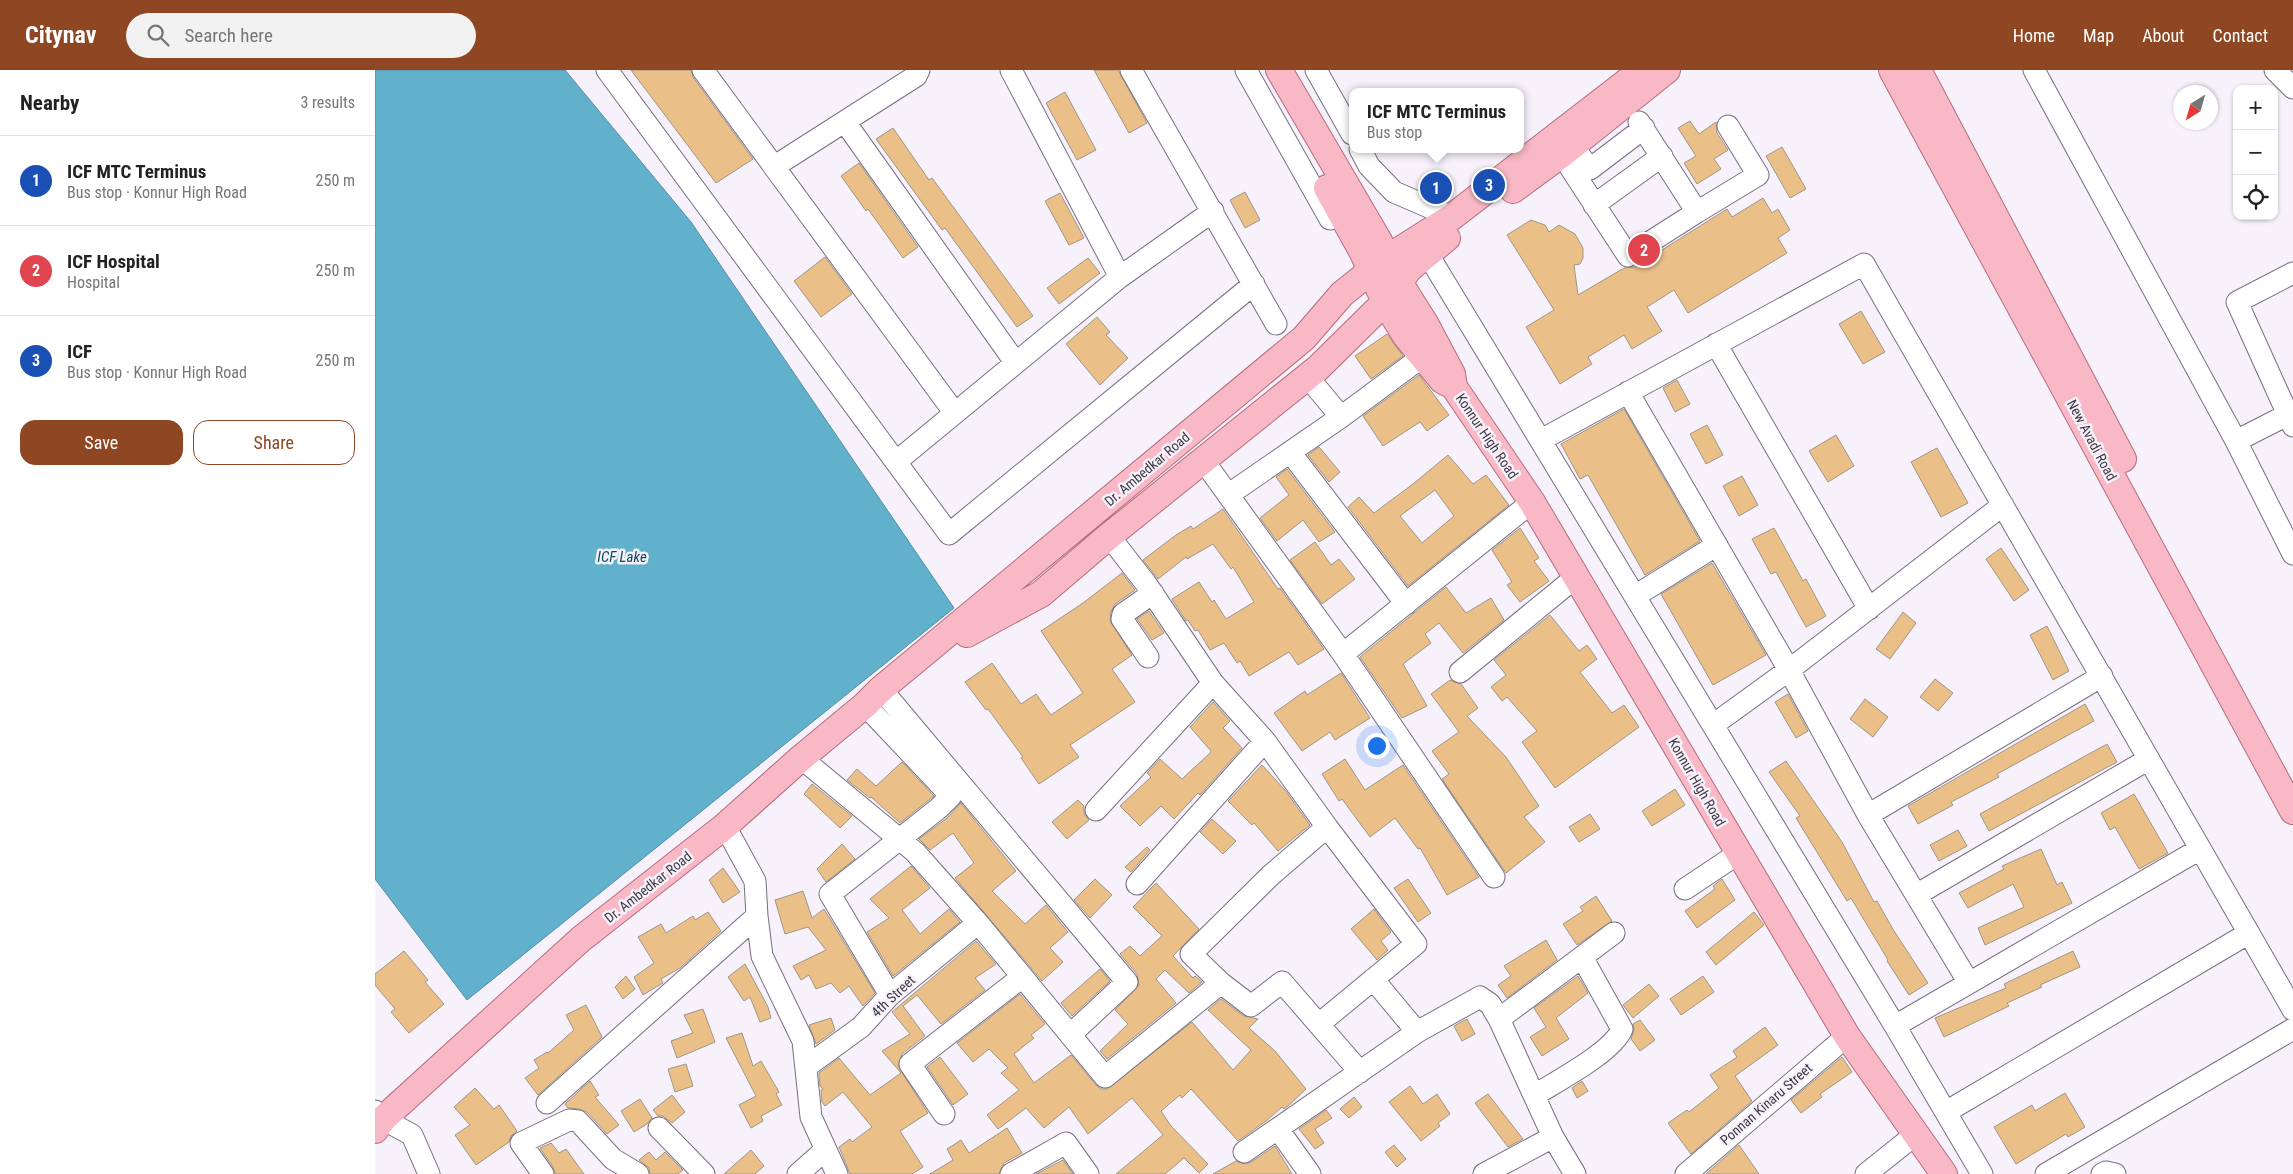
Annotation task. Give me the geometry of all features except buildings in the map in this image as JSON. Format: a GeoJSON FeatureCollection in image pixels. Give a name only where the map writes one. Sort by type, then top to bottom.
{"type":"FeatureCollection","features":[{"type":"Feature","properties":{"kind":"main road"},"geometry":{"type":"LineString","coordinates":[[1262,70],[1371,264],[1392,292]]}},
{"type":"Feature","properties":{"kind":"main road"},"geometry":{"type":"LineString","coordinates":[[1279,70],[1343,181],[1371,264]]}},
{"type":"Feature","properties":{"kind":"main road"},"geometry":{"type":"LineString","coordinates":[[1562,142],[1642,70]]}},
{"type":"Feature","properties":{"kind":"main road"},"geometry":{"type":"LineString","coordinates":[[1562,142],[1667,70]]}},
{"type":"Feature","properties":{"kind":"main road","name":"New Avadi Road"},"geometry":{"type":"LineString","coordinates":[[1892,70],[2293,811]]}},
{"type":"Feature","properties":{"kind":"main road","name":"New Avadi Road"},"geometry":{"type":"LineString","coordinates":[[1918,70],[2293,782]]}},
{"type":"Feature","properties":{"kind":"main road","name":"Dr. Ambedkar Road"},"geometry":{"type":"LineString","coordinates":[[378,1120],[581,939],[725,826],[873,697],[1304,338],[1371,264],[1452,216],[1562,142]]}},
{"type":"Feature","properties":{"kind":"main road","name":"Dr. Ambedkar Road"},"geometry":{"type":"LineString","coordinates":[[918,661],[1041,594],[1109,536],[1305,378],[1358,331],[1409,269],[1562,142]]}},
{"type":"Feature","properties":{"kind":"main road","name":"Konnur High Road"},"geometry":{"type":"LineString","coordinates":[[1392,292],[1405,335],[1442,380],[1454,387]]}},
{"type":"Feature","properties":{"kind":"main road","name":"Konnur High Road"},"geometry":{"type":"LineString","coordinates":[[1392,292],[1439,349],[1452,374],[1454,387],[1532,502],[1847,1036],[1943,1174]]}},
{"type":"Feature","properties":{"kind":"street"},"geometry":{"type":"LineString","coordinates":[[607,70],[949,534],[1253,284]]}},
{"type":"Feature","properties":{"kind":"street"},"geometry":{"type":"LineString","coordinates":[[703,70],[955,412]]}},
{"type":"Feature","properties":{"kind":"street"},"geometry":{"type":"LineString","coordinates":[[775,166],[916,76],[919,70]]}},
{"type":"Feature","properties":{"kind":"street"},"geometry":{"type":"LineString","coordinates":[[1011,70],[1121,277]]}},
{"type":"Feature","properties":{"kind":"street"},"geometry":{"type":"LineString","coordinates":[[1131,70],[1276,324]]}},
{"type":"Feature","properties":{"kind":"street"},"geometry":{"type":"LineString","coordinates":[[1246,70],[1371,264]]}},
{"type":"Feature","properties":{"kind":"street"},"geometry":{"type":"LineString","coordinates":[[1316,70],[1349,129]]}},
{"type":"Feature","properties":{"kind":"street"},"geometry":{"type":"LineString","coordinates":[[2034,70],[2236,441],[2293,554]]}},
{"type":"Feature","properties":{"kind":"street"},"geometry":{"type":"LineString","coordinates":[[2275,70],[2293,88]]}},
{"type":"Feature","properties":{"kind":"street"},"geometry":{"type":"LineString","coordinates":[[845,122],[1015,362]]}},
{"type":"Feature","properties":{"kind":"street"},"geometry":{"type":"LineString","coordinates":[[1562,142],[1590,169],[1641,125],[1697,212]]}},
{"type":"Feature","properties":{"kind":"street"},"geometry":{"type":"LineString","coordinates":[[1562,142],[1594,205],[1628,256],[1758,175],[1728,126]]}},
{"type":"Feature","properties":{"kind":"street"},"geometry":{"type":"LineString","coordinates":[[1362,153],[1369,166],[1394,192]]}},
{"type":"Feature","properties":{"kind":"street"},"geometry":{"type":"LineString","coordinates":[[1594,205],[1662,156]]}},
{"type":"Feature","properties":{"kind":"street"},"geometry":{"type":"LineString","coordinates":[[1343,181],[1394,192],[1452,216]]}},
{"type":"Feature","properties":{"kind":"street"},"geometry":{"type":"LineString","coordinates":[[897,461],[1015,362],[1121,277],[1213,211]]}},
{"type":"Feature","properties":{"kind":"street"},"geometry":{"type":"LineString","coordinates":[[1427,253],[1895,1026],[1982,1174]]}},
{"type":"Feature","properties":{"kind":"street"},"geometry":{"type":"LineString","coordinates":[[1541,440],[1864,264],[2293,1010]]}},
{"type":"Feature","properties":{"kind":"street"},"geometry":{"type":"LineString","coordinates":[[2236,441],[2290,421],[2237,302],[2293,273]]}},
{"type":"Feature","properties":{"kind":"street"},"geometry":{"type":"LineString","coordinates":[[1716,344],[1869,609]]}},
{"type":"Feature","properties":{"kind":"street"},"geometry":{"type":"LineString","coordinates":[[1291,349],[1305,378],[1341,418]]}},
{"type":"Feature","properties":{"kind":"street"},"geometry":{"type":"LineString","coordinates":[[1228,495],[1341,418],[1422,357]]}},
{"type":"Feature","properties":{"kind":"street"},"geometry":{"type":"LineString","coordinates":[[1629,392],[1789,670],[1868,816],[1969,983]]}},
{"type":"Feature","properties":{"kind":"street"},"geometry":{"type":"LineString","coordinates":[[1291,452],[1406,604]]}},
{"type":"Feature","properties":{"kind":"street"},"geometry":{"type":"LineString","coordinates":[[1203,460],[1343,654],[1494,877]]}},
{"type":"Feature","properties":{"kind":"street"},"geometry":{"type":"LineString","coordinates":[[1343,654],[1532,502]]}},
{"type":"Feature","properties":{"kind":"street"},"geometry":{"type":"LineString","coordinates":[[1713,725],[1789,670],[2003,505]]}},
{"type":"Feature","properties":{"kind":"street"},"geometry":{"type":"LineString","coordinates":[[1109,536],[1153,593],[1213,683],[1265,741],[1327,827],[1416,944],[1319,1024]]}},
{"type":"Feature","properties":{"kind":"street"},"geometry":{"type":"LineString","coordinates":[[1635,596],[1717,545]]}},
{"type":"Feature","properties":{"kind":"street"},"geometry":{"type":"LineString","coordinates":[[1460,672],[1576,577]]}},
{"type":"Feature","properties":{"kind":"street"},"geometry":{"type":"LineString","coordinates":[[1148,657],[1122,618],[1123,614],[1153,593]]}},
{"type":"Feature","properties":{"kind":"street"},"geometry":{"type":"LineString","coordinates":[[1868,816],[2102,676]]}},
{"type":"Feature","properties":{"kind":"street"},"geometry":{"type":"LineString","coordinates":[[1095,810],[1213,683]]}},
{"type":"Feature","properties":{"kind":"street"},"geometry":{"type":"LineString","coordinates":[[873,697],[951,796],[943,805],[830,894],[890,995]]}},
{"type":"Feature","properties":{"kind":"street"},"geometry":{"type":"LineString","coordinates":[[873,697],[1127,982],[1070,1035]]}},
{"type":"Feature","properties":{"kind":"street"},"geometry":{"type":"LineString","coordinates":[[1137,884],[1265,741]]}},
{"type":"Feature","properties":{"kind":"street"},"geometry":{"type":"LineString","coordinates":[[801,758],[915,852],[978,923],[1105,1077],[1221,983]]}},
{"type":"Feature","properties":{"kind":"street"},"geometry":{"type":"LineString","coordinates":[[1916,895],[2149,759]]}},
{"type":"Feature","properties":{"kind":"street"},"geometry":{"type":"LineString","coordinates":[[725,826],[755,881],[762,956],[803,1041],[811,1116],[837,1174]]}},
{"type":"Feature","properties":{"kind":"street"},"geometry":{"type":"LineString","coordinates":[[1327,827],[1271,875],[1191,954],[1221,983],[1251,1006],[1282,982],[1360,1072]]}},
{"type":"Feature","properties":{"kind":"street"},"geometry":{"type":"LineString","coordinates":[[1895,1026],[2200,849]]}},
{"type":"Feature","properties":{"kind":"street"},"geometry":{"type":"LineString","coordinates":[[1685,889],[1739,853]]}},
{"type":"Feature","properties":{"kind":"street"},"geometry":{"type":"LineString","coordinates":[[547,1102],[757,916]]}},
{"type":"Feature","properties":{"kind":"street","name":"4th Street"},"geometry":{"type":"LineString","coordinates":[[806,1067],[861,1027],[890,995],[978,923]]}},
{"type":"Feature","properties":{"kind":"street"},"geometry":{"type":"LineString","coordinates":[[1499,1019],[1614,933]]}},
{"type":"Feature","properties":{"kind":"street"},"geometry":{"type":"LineString","coordinates":[[1946,1112],[2249,933]]}},
{"type":"Feature","properties":{"kind":"street"},"geometry":{"type":"LineString","coordinates":[[1535,1096],[1601,1052],[1619,1037],[1622,1029],[1581,957]]}},
{"type":"Feature","properties":{"kind":"street"},"geometry":{"type":"LineString","coordinates":[[944,1114],[909,1064],[1021,977]]}},
{"type":"Feature","properties":{"kind":"street"},"geometry":{"type":"LineString","coordinates":[[1373,979],[1417,1032]]}},
{"type":"Feature","properties":{"kind":"street"},"geometry":{"type":"LineString","coordinates":[[1244,1152],[1417,1032],[1480,997],[1490,1004],[1499,1019],[1553,1137],[1575,1174]]}},
{"type":"Feature","properties":{"kind":"street"},"geometry":{"type":"LineString","coordinates":[[2046,1174],[2293,1029]]}},
{"type":"Feature","properties":{"kind":"street","name":"Ponnan Kinaru Street"},"geometry":{"type":"LineString","coordinates":[[1686,1174],[1847,1036]]}},
{"type":"Feature","properties":{"kind":"street"},"geometry":{"type":"LineString","coordinates":[[378,1120],[412,1135],[429,1174]]}},
{"type":"Feature","properties":{"kind":"street"},"geometry":{"type":"LineString","coordinates":[[543,1174],[521,1143],[569,1120],[578,1121],[613,1160],[638,1174]]}},
{"type":"Feature","properties":{"kind":"street"},"geometry":{"type":"LineString","coordinates":[[659,1128],[704,1174]]}},
{"type":"Feature","properties":{"kind":"street"},"geometry":{"type":"LineString","coordinates":[[1278,1129],[1310,1174]]}},
{"type":"Feature","properties":{"kind":"street"},"geometry":{"type":"LineString","coordinates":[[1866,1174],[1916,1134]]}},
{"type":"Feature","properties":{"kind":"street"},"geometry":{"type":"LineString","coordinates":[[1484,1174],[1553,1137]]}},
{"type":"Feature","properties":{"kind":"street"},"geometry":{"type":"LineString","coordinates":[[1011,1174],[1066,1143],[1089,1174]]}},
{"type":"Feature","properties":{"kind":"street"},"geometry":{"type":"LineString","coordinates":[[798,1174],[825,1150]]}},
{"type":"Feature","properties":{"kind":"street"},"geometry":{"type":"LineString","coordinates":[[2102,1174],[2106,1172],[2115,1174]]}},
{"type":"Feature","properties":{"kind":"water","name":"ICF Lake"},"geometry":{"type":"Polygon","coordinates":[[[375,70],[565,70],[691,222],[954,608],[467,1000],[375,879],[375,70]]]}},
{"type":"Feature","properties":{"kind":"place","name":"ICF"},"geometry":{"type":"Point","coordinates":[1489,185]}},
{"type":"Feature","properties":{"kind":"place","name":"ICF MTC Terminus"},"geometry":{"type":"Point","coordinates":[1436,188]}},
{"type":"Feature","properties":{"kind":"place","name":"ICF Hospital"},"geometry":{"type":"Point","coordinates":[1644,250]}}]}
